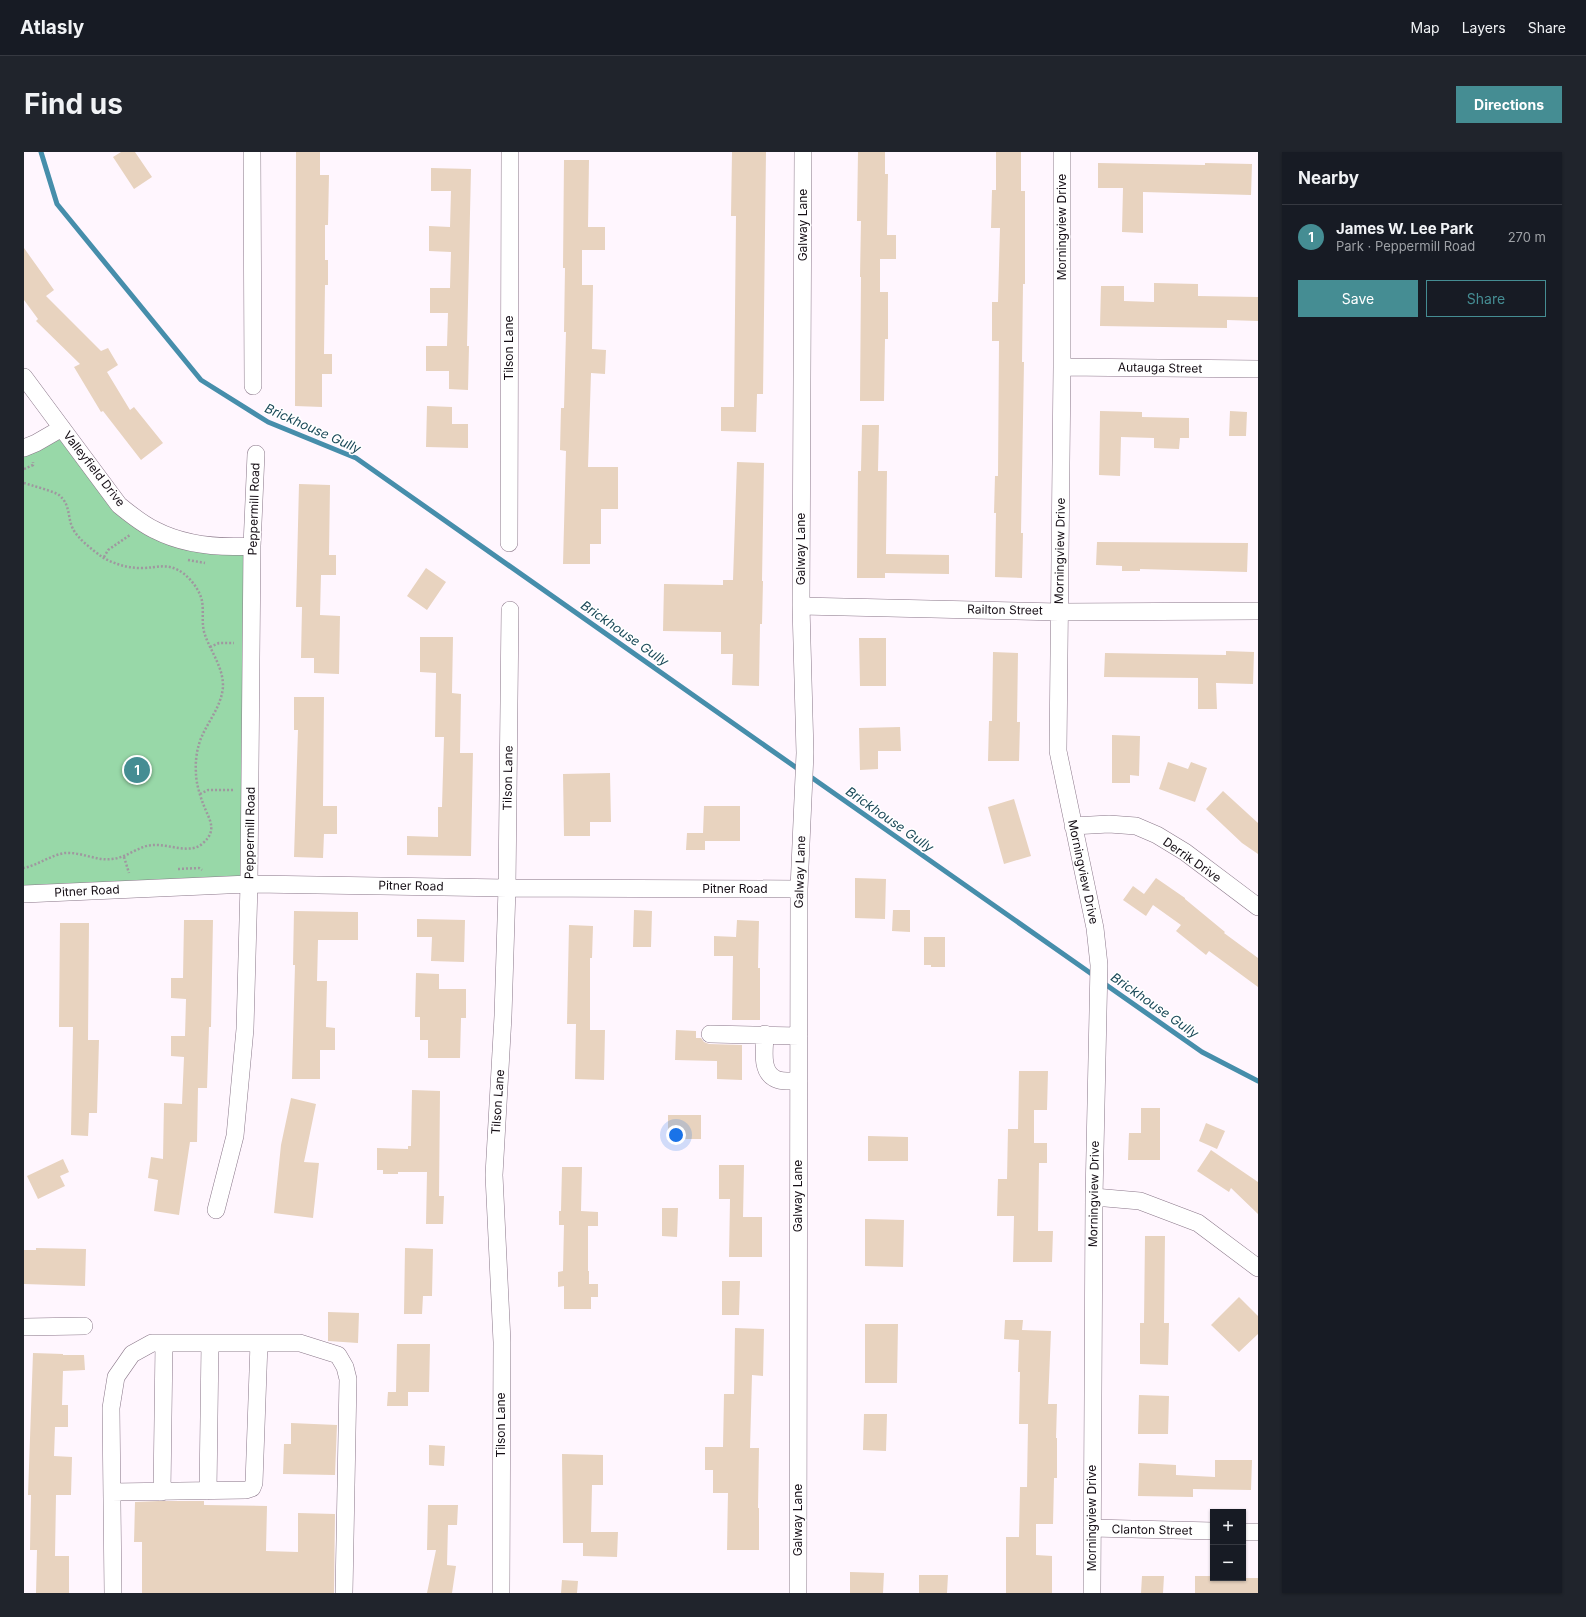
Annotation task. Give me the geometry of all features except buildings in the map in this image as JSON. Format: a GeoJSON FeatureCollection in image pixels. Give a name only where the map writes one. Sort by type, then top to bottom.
{"type":"FeatureCollection","features":[{"type":"Feature","properties":{"kind":"street"},"geometry":{"type":"LineString","coordinates":[[252,152],[253,386]]}},
{"type":"Feature","properties":{"kind":"street","name":"Tilson Lane"},"geometry":{"type":"LineString","coordinates":[[509,543],[510,152]]}},
{"type":"Feature","properties":{"kind":"street","name":"Galway Lane"},"geometry":{"type":"LineString","coordinates":[[798,1593],[799,889],[805,752],[801,606],[803,152]]}},
{"type":"Feature","properties":{"kind":"street","name":"Morningview Drive"},"geometry":{"type":"LineString","coordinates":[[1062,152],[1062,367],[1058,751],[1095,928],[1099,965],[1094,1197],[1092,1593]]}},
{"type":"Feature","properties":{"kind":"street","name":"Autauga Street"},"geometry":{"type":"LineString","coordinates":[[1062,367],[1258,369]]}},
{"type":"Feature","properties":{"kind":"street","name":"Valleyfield Drive"},"geometry":{"type":"LineString","coordinates":[[24,377],[119,505],[138,520],[155,530],[174,538],[211,546],[252,546]]}},
{"type":"Feature","properties":{"kind":"street"},"geometry":{"type":"LineString","coordinates":[[24,448],[62,428]]}},
{"type":"Feature","properties":{"kind":"street","name":"Peppermill Road"},"geometry":{"type":"LineString","coordinates":[[216,1210],[235,1136],[245,1029],[249,884],[252,546],[256,454]]}},
{"type":"Feature","properties":{"kind":"street","name":"Railton Street"},"geometry":{"type":"LineString","coordinates":[[801,606],[1059,612],[1258,611]]}},
{"type":"Feature","properties":{"kind":"street","name":"Tilson Lane"},"geometry":{"type":"LineString","coordinates":[[501,1593],[502,1342],[494,1175],[503,1016],[507,888],[510,610]]}},
{"type":"Feature","properties":{"kind":"street","name":"Derrik Drive"},"geometry":{"type":"LineString","coordinates":[[1073,826],[1109,824],[1136,826],[1157,835],[1185,852],[1258,908]]}},
{"type":"Feature","properties":{"kind":"street","name":"Pitner Road"},"geometry":{"type":"LineString","coordinates":[[24,894],[249,884],[507,888],[799,889]]}},
{"type":"Feature","properties":{"kind":"street"},"geometry":{"type":"LineString","coordinates":[[710,1034],[765,1034],[799,1036]]}},
{"type":"Feature","properties":{"kind":"street"},"geometry":{"type":"LineString","coordinates":[[765,1034],[764,1056],[766,1069],[773,1078],[799,1081]]}},
{"type":"Feature","properties":{"kind":"street"},"geometry":{"type":"LineString","coordinates":[[1094,1197],[1140,1201],[1198,1223],[1258,1268]]}},
{"type":"Feature","properties":{"kind":"street"},"geometry":{"type":"LineString","coordinates":[[24,1327],[84,1326]]}},
{"type":"Feature","properties":{"kind":"street"},"geometry":{"type":"LineString","coordinates":[[114,1593],[111,1408],[116,1377],[132,1354],[152,1343],[300,1343],[338,1356],[345,1367],[348,1379],[344,1593]]}},
{"type":"Feature","properties":{"kind":"street"},"geometry":{"type":"LineString","coordinates":[[162,1492],[164,1343]]}},
{"type":"Feature","properties":{"kind":"street"},"geometry":{"type":"LineString","coordinates":[[208,1491],[210,1343]]}},
{"type":"Feature","properties":{"kind":"street"},"geometry":{"type":"LineString","coordinates":[[112,1492],[246,1490],[252,1488],[254,1483],[259,1343]]}},
{"type":"Feature","properties":{"kind":"street","name":"Clanton Street"},"geometry":{"type":"LineString","coordinates":[[1092,1528],[1210,1531]]}},
{"type":"Feature","properties":{"kind":"street"},"geometry":{"type":"LineString","coordinates":[[1246,1532],[1258,1532]]}},
{"type":"Feature","properties":{"kind":"path"},"geometry":{"type":"LineString","coordinates":[[24,469],[32,465]]}},
{"type":"Feature","properties":{"kind":"path"},"geometry":{"type":"LineString","coordinates":[[24,483],[59,494],[69,511],[70,522],[73,530],[94,550],[104,557],[115,563],[129,567],[143,568],[162,565],[172,567],[191,580],[197,589],[202,602],[204,634],[220,668],[223,687],[218,706],[202,736],[198,749],[196,773],[200,794],[204,807],[210,818],[211,828],[205,842],[199,847],[189,848],[153,844],[138,849],[124,857],[112,859],[103,859],[80,853],[64,853],[24,868]]}},
{"type":"Feature","properties":{"kind":"path"},"geometry":{"type":"LineString","coordinates":[[104,557],[108,550],[130,535]]}},
{"type":"Feature","properties":{"kind":"path"},"geometry":{"type":"LineString","coordinates":[[210,647],[219,643],[234,643]]}},
{"type":"Feature","properties":{"kind":"path"},"geometry":{"type":"LineString","coordinates":[[200,794],[208,790],[233,790]]}},
{"type":"Feature","properties":{"kind":"path"},"geometry":{"type":"LineString","coordinates":[[124,857],[129,876]]}},
{"type":"Feature","properties":{"kind":"green space"},"geometry":{"type":"Polygon","coordinates":[[[62,428],[119,505],[155,530],[252,546],[249,884],[24,894],[24,448],[62,428]]]}},
{"type":"Feature","properties":{"kind":"waterway","name":"Brickhouse Gully"},"geometry":{"type":"LineString","coordinates":[[41,152],[57,204],[201,380],[268,422],[356,458],[801,771]]}},
{"type":"Feature","properties":{"kind":"waterway","name":"Brickhouse Gully"},"geometry":{"type":"LineString","coordinates":[[808,775],[1096,977]]}},
{"type":"Feature","properties":{"kind":"waterway","name":"Brickhouse Gully"},"geometry":{"type":"LineString","coordinates":[[1102,982],[1202,1052],[1258,1081]]}},
{"type":"Feature","properties":{"kind":"place","name":"James W. Lee Park"},"geometry":{"type":"Point","coordinates":[137,770]}}]}
